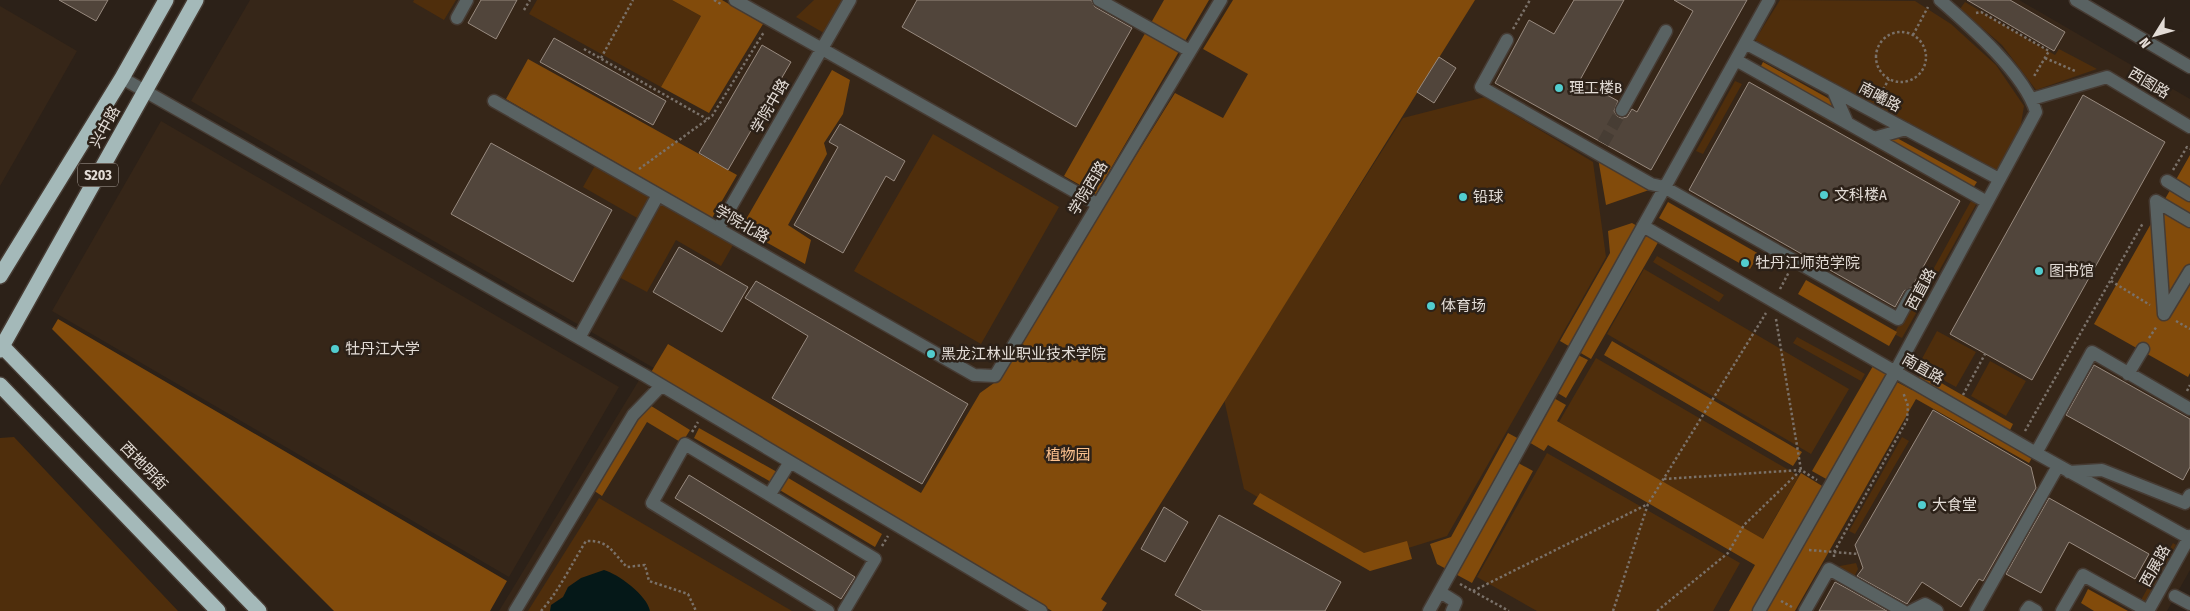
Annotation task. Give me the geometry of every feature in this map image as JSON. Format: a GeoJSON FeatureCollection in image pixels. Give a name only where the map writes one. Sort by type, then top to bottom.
{"type":"FeatureCollection","features":[{"type":"Feature","properties":{"kind":"highway","name":"兴中路"},"geometry":{"type":"LineString","coordinates":[[0,276],[122,78],[166,0]]}},
{"type":"Feature","properties":{"kind":"highway","name":"兴中路"},"geometry":{"type":"LineString","coordinates":[[1,348],[196,0]]}},
{"type":"Feature","properties":{"kind":"highway","name":"西地明街"},"geometry":{"type":"LineString","coordinates":[[1,348],[259,611]]}},
{"type":"Feature","properties":{"kind":"highway"},"geometry":{"type":"LineString","coordinates":[[0,385],[218,611]]}},
{"type":"Feature","properties":{"kind":"street"},"geometry":{"type":"LineString","coordinates":[[457,18],[467,0]]}},
{"type":"Feature","properties":{"kind":"street"},"geometry":{"type":"LineString","coordinates":[[735,0],[1097,204]]}},
{"type":"Feature","properties":{"kind":"street","name":"学院中路"},"geometry":{"type":"LineString","coordinates":[[718,229],[850,0]]}},
{"type":"Feature","properties":{"kind":"street"},"geometry":{"type":"LineString","coordinates":[[1099,0],[1190,51]]}},
{"type":"Feature","properties":{"kind":"street","name":"学院西路"},"geometry":{"type":"LineString","coordinates":[[974,375],[995,376],[1221,0]]}},
{"type":"Feature","properties":{"kind":"street"},"geometry":{"type":"LineString","coordinates":[[1429,611],[1769,0]]}},
{"type":"Feature","properties":{"kind":"street"},"geometry":{"type":"LineString","coordinates":[[1940,0],[1986,42],[2029,94]]}},
{"type":"Feature","properties":{"kind":"street"},"geometry":{"type":"LineString","coordinates":[[2076,0],[2190,66]]}},
{"type":"Feature","properties":{"kind":"street"},"geometry":{"type":"LineString","coordinates":[[1622,110],[1666,32]]}},
{"type":"Feature","properties":{"kind":"street"},"geometry":{"type":"LineString","coordinates":[[1507,40],[1481,87],[1600,148],[1652,184],[1664,187],[1898,319],[1911,295]]}},
{"type":"Feature","properties":{"kind":"street","name":"南曦路"},"geometry":{"type":"LineString","coordinates":[[1745,43],[1999,179]]}},
{"type":"Feature","properties":{"kind":"street"},"geometry":{"type":"LineString","coordinates":[[1736,60],[1987,202]]}},
{"type":"Feature","properties":{"kind":"street","name":"西图路"},"geometry":{"type":"LineString","coordinates":[[2029,94],[2107,77],[2190,127]]}},
{"type":"Feature","properties":{"kind":"street"},"geometry":{"type":"LineString","coordinates":[[122,78],[662,386],[1041,611]]}},
{"type":"Feature","properties":{"kind":"street"},"geometry":{"type":"LineString","coordinates":[[1833,90],[1847,122]]}},
{"type":"Feature","properties":{"kind":"street","name":"西直路"},"geometry":{"type":"LineString","coordinates":[[1759,611],[1895,372],[2036,112],[2029,94]]}},
{"type":"Feature","properties":{"kind":"street","name":"学院北路"},"geometry":{"type":"LineString","coordinates":[[494,101],[974,375]]}},
{"type":"Feature","properties":{"kind":"street"},"geometry":{"type":"LineString","coordinates":[[1874,138],[1906,130]]}},
{"type":"Feature","properties":{"kind":"street"},"geometry":{"type":"LineString","coordinates":[[2167,182],[2190,195]]}},
{"type":"Feature","properties":{"kind":"street"},"geometry":{"type":"LineString","coordinates":[[579,338],[658,195]]}},
{"type":"Feature","properties":{"kind":"street"},"geometry":{"type":"LineString","coordinates":[[2164,314],[2156,201],[2190,221]]}},
{"type":"Feature","properties":{"kind":"street","name":"南直路"},"geometry":{"type":"LineString","coordinates":[[1643,226],[2063,469],[2190,537]]}},
{"type":"Feature","properties":{"kind":"street"},"geometry":{"type":"LineString","coordinates":[[2164,314],[2190,271]]}},
{"type":"Feature","properties":{"kind":"street"},"geometry":{"type":"LineString","coordinates":[[2128,374],[2143,349]]}},
{"type":"Feature","properties":{"kind":"street"},"geometry":{"type":"LineString","coordinates":[[2036,453],[2092,352],[2190,410]]}},
{"type":"Feature","properties":{"kind":"street"},"geometry":{"type":"LineString","coordinates":[[515,611],[633,415],[662,386]]}},
{"type":"Feature","properties":{"kind":"street"},"geometry":{"type":"LineString","coordinates":[[828,611],[652,503],[685,444],[875,558],[844,611]]}},
{"type":"Feature","properties":{"kind":"street"},"geometry":{"type":"LineString","coordinates":[[770,494],[790,462]]}},
{"type":"Feature","properties":{"kind":"street"},"geometry":{"type":"LineString","coordinates":[[1976,611],[2063,469],[2102,470],[2185,503],[2190,495]]}},
{"type":"Feature","properties":{"kind":"street","name":"西展路"},"geometry":{"type":"LineString","coordinates":[[2148,611],[2190,537]]}},
{"type":"Feature","properties":{"kind":"street"},"geometry":{"type":"LineString","coordinates":[[1805,611],[1829,569],[1903,611]]}},
{"type":"Feature","properties":{"kind":"street"},"geometry":{"type":"LineString","coordinates":[[2063,611],[2083,575],[2148,611]]}},
{"type":"Feature","properties":{"kind":"street"},"geometry":{"type":"LineString","coordinates":[[1440,592],[1456,602],[1452,611]]}},
{"type":"Feature","properties":{"kind":"street"},"geometry":{"type":"LineString","coordinates":[[2176,596],[2190,604]]}},
{"type":"Feature","properties":{"kind":"street"},"geometry":{"type":"LineString","coordinates":[[1911,611],[1925,604],[1937,611]]}},
{"type":"Feature","properties":{"kind":"street"},"geometry":{"type":"LineString","coordinates":[[2026,611],[2029,607],[2036,611]]}},
{"type":"Feature","properties":{"kind":"path"},"geometry":{"type":"LineString","coordinates":[[524,10],[530,0]]}},
{"type":"Feature","properties":{"kind":"path"},"geometry":{"type":"LineString","coordinates":[[601,58],[633,0]]}},
{"type":"Feature","properties":{"kind":"path"},"geometry":{"type":"LineString","coordinates":[[1507,40],[1530,0]]}},
{"type":"Feature","properties":{"kind":"path"},"geometry":{"type":"LineString","coordinates":[[1913,34],[1932,0]]}},
{"type":"Feature","properties":{"kind":"path"},"geometry":{"type":"LineString","coordinates":[[1959,16],[1981,12],[2049,51],[2029,94]]}},
{"type":"Feature","properties":{"kind":"path"},"geometry":{"type":"LineString","coordinates":[[627,177],[712,116],[771,21]]}},
{"type":"Feature","properties":{"kind":"path"},"geometry":{"type":"LineString","coordinates":[[1896,32],[1913,34],[1924,46],[1926,62],[1924,69],[1912,80],[1896,82],[1889,79],[1882,73],[1876,57],[1881,41],[1896,32]]}},
{"type":"Feature","properties":{"kind":"path"},"geometry":{"type":"LineString","coordinates":[[584,48],[708,119]]}},
{"type":"Feature","properties":{"kind":"path"},"geometry":{"type":"LineString","coordinates":[[2045,58],[2096,80]]}},
{"type":"Feature","properties":{"kind":"path"},"geometry":{"type":"LineString","coordinates":[[1871,111],[1889,79]]}},
{"type":"Feature","properties":{"kind":"path"},"geometry":{"type":"LineString","coordinates":[[2167,182],[2187,147],[2190,149]]}},
{"type":"Feature","properties":{"kind":"path"},"geometry":{"type":"LineString","coordinates":[[2018,443],[2153,206],[2157,209]]}},
{"type":"Feature","properties":{"kind":"path"},"geometry":{"type":"LineString","coordinates":[[1613,611],[1648,504],[1795,262]]}},
{"type":"Feature","properties":{"kind":"path"},"geometry":{"type":"LineString","coordinates":[[2111,281],[2164,314],[2143,349]]}},
{"type":"Feature","properties":{"kind":"path"},"geometry":{"type":"LineString","coordinates":[[1773,301],[1801,470]]}},
{"type":"Feature","properties":{"kind":"path"},"geometry":{"type":"LineString","coordinates":[[1968,385],[1985,354]]}},
{"type":"Feature","properties":{"kind":"path"},"geometry":{"type":"LineString","coordinates":[[1834,560],[1834,552],[1907,420],[1908,406]]}},
{"type":"Feature","properties":{"kind":"path"},"geometry":{"type":"LineString","coordinates":[[685,444],[704,411]]}},
{"type":"Feature","properties":{"kind":"path"},"geometry":{"type":"LineString","coordinates":[[1657,611],[1728,553],[1744,525],[1801,470]]}},
{"type":"Feature","properties":{"kind":"path"},"geometry":{"type":"LineString","coordinates":[[1664,479],[1801,470],[1829,488]]}},
{"type":"Feature","properties":{"kind":"path"},"geometry":{"type":"LineString","coordinates":[[1509,611],[1472,591],[1648,504]]}},
{"type":"Feature","properties":{"kind":"path"},"geometry":{"type":"LineString","coordinates":[[541,611],[556,594],[559,585],[586,541],[599,540],[608,545],[627,567],[644,565],[649,581],[667,585],[688,594],[696,611]]}},
{"type":"Feature","properties":{"kind":"path"},"geometry":{"type":"LineString","coordinates":[[1821,551],[1858,554]]}},
{"type":"Feature","properties":{"kind":"path"},"geometry":{"type":"LineString","coordinates":[[1769,594],[1799,611]]}},
{"type":"Feature","properties":{"kind":"shaded area","name":"黑龙江林业职业技术学院"},"geometry":{"type":"Polygon","coordinates":[[[250,0],[1462,0],[1068,607],[191,101],[250,0]]]}},
{"type":"Feature","properties":{"kind":"shaded area"},"geometry":{"type":"Polygon","coordinates":[[[414,0],[456,0],[444,20],[413,2],[414,0]]]}},
{"type":"Feature","properties":{"kind":"shaded area"},"geometry":{"type":"Polygon","coordinates":[[[537,0],[672,0],[701,16],[661,87],[529,14],[537,0]]]}},
{"type":"Feature","properties":{"kind":"shaded area"},"geometry":{"type":"Polygon","coordinates":[[[814,0],[842,0],[824,33],[796,17],[814,0]]]}},
{"type":"Feature","properties":{"kind":"shaded area","name":"牡丹江师范学院"},"geometry":{"type":"Polygon","coordinates":[[[1468,0],[2019,0],[2190,99],[2190,570],[2167,611],[1071,611],[1468,0]]]}},
{"type":"Feature","properties":{"kind":"shaded area"},"geometry":{"type":"Polygon","coordinates":[[[1780,0],[1915,1],[1951,24],[1996,65],[2024,106],[2020,130],[1996,171],[1755,40],[1780,0]]]}},
{"type":"Feature","properties":{"kind":"shaded area"},"geometry":{"type":"Polygon","coordinates":[[[1965,2],[2055,55],[2059,49],[2097,69],[2036,90],[2002,45],[1960,9],[1965,2]]]}},
{"type":"Feature","properties":{"kind":"shaded area"},"geometry":{"type":"Polygon","coordinates":[[[0,6],[77,51],[0,186],[0,6]]]}},
{"type":"Feature","properties":{"kind":"shaded area"},"geometry":{"type":"Polygon","coordinates":[[[1752,72],[1835,120],[1833,124],[1750,76],[1752,72]]]}},
{"type":"Feature","properties":{"kind":"shaded area"},"geometry":{"type":"Polygon","coordinates":[[[1735,81],[1742,84],[1703,154],[1696,151],[1735,81]]]}},
{"type":"Feature","properties":{"kind":"shaded area","name":"体育场"},"geometry":{"type":"Polygon","coordinates":[[[1485,97],[1593,162],[1606,257],[1447,536],[1366,561],[1244,489],[1224,399],[1403,118],[1485,97]]]}},
{"type":"Feature","properties":{"kind":"shaded area","name":"牡丹江大学"},"geometry":{"type":"Polygon","coordinates":[[[161,121],[619,387],[509,577],[52,311],[161,121]]]}},
{"type":"Feature","properties":{"kind":"shaded area"},"geometry":{"type":"Polygon","coordinates":[[[933,134],[1059,207],[981,344],[854,271],[933,134]]]}},
{"type":"Feature","properties":{"kind":"shaded area"},"geometry":{"type":"Polygon","coordinates":[[[1878,144],[1978,201],[1929,289],[1924,286],[1971,201],[1876,148],[1878,144]]]}},
{"type":"Feature","properties":{"kind":"shaded area"},"geometry":{"type":"Polygon","coordinates":[[[596,164],[652,196],[639,219],[583,187],[596,164]]]}},
{"type":"Feature","properties":{"kind":"shaded area"},"geometry":{"type":"Polygon","coordinates":[[[659,203],[733,245],[721,266],[676,240],[647,292],[617,276],[659,203]]]}},
{"type":"Feature","properties":{"kind":"shaded area"},"geometry":{"type":"Polygon","coordinates":[[[1657,256],[1724,295],[1719,302],[1653,262],[1657,256]]]}},
{"type":"Feature","properties":{"kind":"shaded area"},"geometry":{"type":"Polygon","coordinates":[[[1644,269],[1849,389],[1811,454],[1607,334],[1644,269]]]}},
{"type":"Feature","properties":{"kind":"shaded area"},"geometry":{"type":"Polygon","coordinates":[[[1910,304],[1919,308],[1902,338],[1894,334],[1910,304]]]}},
{"type":"Feature","properties":{"kind":"shaded area"},"geometry":{"type":"Polygon","coordinates":[[[1937,331],[1976,352],[1956,387],[1918,366],[1937,331]]]}},
{"type":"Feature","properties":{"kind":"shaded area"},"geometry":{"type":"Polygon","coordinates":[[[1797,337],[1865,374],[1861,381],[1793,343],[1797,337]]]}},
{"type":"Feature","properties":{"kind":"shaded area"},"geometry":{"type":"Polygon","coordinates":[[[1596,358],[1799,476],[1762,540],[1559,422],[1596,358]]]}},
{"type":"Feature","properties":{"kind":"shaded area"},"geometry":{"type":"Polygon","coordinates":[[[1990,361],[2026,381],[2006,416],[1971,396],[1990,361]]]}},
{"type":"Feature","properties":{"kind":"shaded area"},"geometry":{"type":"Polygon","coordinates":[[[647,367],[1065,611],[499,611],[647,367]]]}},
{"type":"Feature","properties":{"kind":"shaded area"},"geometry":{"type":"Polygon","coordinates":[[[14,437],[178,611],[0,611],[0,438],[14,437]]]}},
{"type":"Feature","properties":{"kind":"shaded area"},"geometry":{"type":"Polygon","coordinates":[[[1902,437],[1909,441],[1855,534],[1849,531],[1902,437]]]}},
{"type":"Feature","properties":{"kind":"shaded area"},"geometry":{"type":"Polygon","coordinates":[[[1547,453],[1740,563],[1713,611],[1537,611],[1477,577],[1547,453]]]}},
{"type":"Feature","properties":{"kind":"shaded area"},"geometry":{"type":"Polygon","coordinates":[[[599,498],[792,611],[528,611],[599,498]]]}},
{"type":"Feature","properties":{"kind":"shaded area"},"geometry":{"type":"Polygon","coordinates":[[[2173,543],[2176,545],[2145,602],[2141,600],[2173,543]]]}},
{"type":"Feature","properties":{"kind":"shaded area"},"geometry":{"type":"Polygon","coordinates":[[[1856,563],[1858,569],[1854,577],[1839,569],[1840,566],[1856,563]]]}},
{"type":"Feature","properties":{"kind":"shaded area"},"geometry":{"type":"Polygon","coordinates":[[[604,570],[617,576],[638,592],[644,598],[650,611],[550,611],[551,605],[563,597],[568,587],[581,578],[604,570]]]}},
{"type":"Feature","properties":{"kind":"green space"},"geometry":{"type":"Polygon","coordinates":[[[672,0],[722,0],[763,24],[709,113],[661,87],[701,16],[672,0]]]}},
{"type":"Feature","properties":{"kind":"green space"},"geometry":{"type":"Polygon","coordinates":[[[1164,0],[1209,0],[1096,194],[1064,176],[1164,0]]]}},
{"type":"Feature","properties":{"kind":"green space","name":"植物园"},"geometry":{"type":"Polygon","coordinates":[[[1233,0],[1475,0],[1101,599],[1107,603],[1102,611],[1052,611],[650,374],[668,344],[921,493],[980,393],[994,383],[1175,93],[1223,118],[1248,74],[1203,49],[1233,0]]]}},
{"type":"Feature","properties":{"kind":"green space"},"geometry":{"type":"Polygon","coordinates":[[[528,59],[737,175],[712,218],[506,99],[528,59]]]}},
{"type":"Feature","properties":{"kind":"green space"},"geometry":{"type":"Polygon","coordinates":[[[1763,62],[1842,106],[1838,114],[1759,70],[1763,62]]]}},
{"type":"Feature","properties":{"kind":"green space"},"geometry":{"type":"Polygon","coordinates":[[[832,70],[850,80],[843,114],[824,143],[827,154],[788,225],[811,240],[805,264],[741,228],[832,70]]]}},
{"type":"Feature","properties":{"kind":"green space"},"geometry":{"type":"Polygon","coordinates":[[[1886,132],[1977,182],[1973,188],[1883,138],[1886,132]]]}},
{"type":"Feature","properties":{"kind":"green space"},"geometry":{"type":"Polygon","coordinates":[[[2190,155],[2190,373],[2188,377],[2094,324],[2190,155]]]}},
{"type":"Feature","properties":{"kind":"green space"},"geometry":{"type":"Polygon","coordinates":[[[1598,158],[1652,189],[1606,205],[1598,158]]]}},
{"type":"Feature","properties":{"kind":"green space"},"geometry":{"type":"Polygon","coordinates":[[[1668,202],[1759,254],[1750,269],[1659,218],[1668,202]]]}},
{"type":"Feature","properties":{"kind":"green space"},"geometry":{"type":"Polygon","coordinates":[[[1632,223],[1660,239],[1591,359],[1560,341],[1610,253],[1608,231],[1632,223]]]}},
{"type":"Feature","properties":{"kind":"green space"},"geometry":{"type":"Polygon","coordinates":[[[1806,280],[1897,332],[1889,346],[1798,294],[1806,280]]]}},
{"type":"Feature","properties":{"kind":"green space"},"geometry":{"type":"Polygon","coordinates":[[[58,319],[507,581],[490,611],[334,611],[52,329],[58,319]]]}},
{"type":"Feature","properties":{"kind":"green space"},"geometry":{"type":"Polygon","coordinates":[[[1612,341],[1802,452],[1793,466],[1604,355],[1612,341]]]}},
{"type":"Feature","properties":{"kind":"green space"},"geometry":{"type":"Polygon","coordinates":[[[1578,355],[1588,360],[1566,398],[1556,392],[1578,355]]]}},
{"type":"Feature","properties":{"kind":"green space"},"geometry":{"type":"Polygon","coordinates":[[[1873,366],[1889,375],[1828,480],[1812,471],[1873,366]]]}},
{"type":"Feature","properties":{"kind":"green space"},"geometry":{"type":"Polygon","coordinates":[[[1922,372],[2013,424],[2005,440],[2033,456],[2029,463],[1916,399],[1795,611],[1764,611],[1895,381],[1912,390],[1922,372]]]}},
{"type":"Feature","properties":{"kind":"green space"},"geometry":{"type":"Polygon","coordinates":[[[1552,397],[1566,405],[1557,421],[1763,539],[1801,473],[1827,489],[1758,611],[1729,611],[1755,565],[1548,445],[1544,451],[1527,441],[1552,397]]]}},
{"type":"Feature","properties":{"kind":"green space"},"geometry":{"type":"Polygon","coordinates":[[[648,404],[690,430],[682,443],[647,422],[602,496],[593,490],[637,417],[648,404]]]}},
{"type":"Feature","properties":{"kind":"green space"},"geometry":{"type":"Polygon","coordinates":[[[699,428],[777,472],[771,482],[694,438],[699,428]]]}},
{"type":"Feature","properties":{"kind":"green space"},"geometry":{"type":"Polygon","coordinates":[[[1508,433],[1521,440],[1511,459],[1533,471],[1472,583],[1437,564],[1430,544],[1451,537],[1508,433]]]}},
{"type":"Feature","properties":{"kind":"green space"},"geometry":{"type":"Polygon","coordinates":[[[785,476],[882,534],[875,547],[778,489],[785,476]]]}},
{"type":"Feature","properties":{"kind":"green space"},"geometry":{"type":"Polygon","coordinates":[[[1260,493],[1364,553],[1407,541],[1412,559],[1370,571],[1253,504],[1260,493]]]}},
{"type":"Feature","properties":{"kind":"green space"},"geometry":{"type":"Polygon","coordinates":[[[2088,589],[2128,611],[2094,611],[2081,603],[2088,589]]]}},
{"type":"Feature","properties":{"kind":"building"},"geometry":{"type":"Polygon","coordinates":[[[59,0],[108,0],[96,21],[59,0]]]}},
{"type":"Feature","properties":{"kind":"building"},"geometry":{"type":"Polygon","coordinates":[[[481,0],[517,0],[496,39],[468,23],[481,0]]]}},
{"type":"Feature","properties":{"kind":"building"},"geometry":{"type":"Polygon","coordinates":[[[917,0],[1091,0],[1095,7],[1132,28],[1076,127],[902,27],[917,0]]]}},
{"type":"Feature","properties":{"kind":"building","name":"理工楼B"},"geometry":{"type":"Polygon","coordinates":[[[1574,0],[1624,0],[1580,80],[1618,101],[1614,111],[1618,117],[1622,118],[1627,117],[1632,109],[1637,112],[1693,11],[1674,0],[1747,0],[1651,170],[1495,83],[1529,20],[1554,34],[1574,0]]]}},
{"type":"Feature","properties":{"kind":"building"},"geometry":{"type":"Polygon","coordinates":[[[1967,0],[2010,0],[2065,32],[2054,51],[1967,0]]]}},
{"type":"Feature","properties":{"kind":"building"},"geometry":{"type":"Polygon","coordinates":[[[554,38],[666,101],[653,125],[540,62],[554,38]]]}},
{"type":"Feature","properties":{"kind":"building"},"geometry":{"type":"Polygon","coordinates":[[[762,45],[791,62],[728,170],[699,153],[762,45]]]}},
{"type":"Feature","properties":{"kind":"building"},"geometry":{"type":"Polygon","coordinates":[[[1439,57],[1456,68],[1434,103],[1417,92],[1439,57]]]}},
{"type":"Feature","properties":{"kind":"building","name":"文科楼A"},"geometry":{"type":"Polygon","coordinates":[[[1749,82],[1960,201],[1912,287],[1904,291],[1895,307],[1689,190],[1749,82]]]}},
{"type":"Feature","properties":{"kind":"building","name":"图书馆"},"geometry":{"type":"Polygon","coordinates":[[[2083,95],[2165,142],[2032,380],[1950,334],[2083,95]]]}},
{"type":"Feature","properties":{"kind":"building"},"geometry":{"type":"Polygon","coordinates":[[[840,124],[905,161],[894,181],[886,176],[843,253],[794,225],[838,147],[829,142],[840,124]]]}},
{"type":"Feature","properties":{"kind":"building"},"geometry":{"type":"Polygon","coordinates":[[[491,143],[612,210],[573,282],[451,214],[491,143]]]}},
{"type":"Feature","properties":{"kind":"building"},"geometry":{"type":"Polygon","coordinates":[[[679,247],[748,287],[722,332],[653,292],[679,247]]]}},
{"type":"Feature","properties":{"kind":"building"},"geometry":{"type":"Polygon","coordinates":[[[756,281],[968,404],[922,484],[772,398],[808,336],[745,298],[756,281]]]}},
{"type":"Feature","properties":{"kind":"building"},"geometry":{"type":"Polygon","coordinates":[[[2094,365],[2190,419],[2190,467],[2183,480],[2066,415],[2094,365]]]}},
{"type":"Feature","properties":{"kind":"building","name":"大食堂"},"geometry":{"type":"Polygon","coordinates":[[[1933,410],[2031,467],[2036,488],[1983,581],[1979,579],[1961,607],[1922,582],[1907,604],[1857,576],[1863,568],[1855,545],[1933,410]]]}},
{"type":"Feature","properties":{"kind":"building"},"geometry":{"type":"Polygon","coordinates":[[[689,475],[855,577],[841,599],[675,498],[689,475]]]}},
{"type":"Feature","properties":{"kind":"building"},"geometry":{"type":"Polygon","coordinates":[[[2049,498],[2149,554],[2135,579],[2069,542],[2041,593],[2006,574],[2049,498]]]}},
{"type":"Feature","properties":{"kind":"building"},"geometry":{"type":"Polygon","coordinates":[[[1164,507],[1188,522],[1165,562],[1141,549],[1164,507]]]}},
{"type":"Feature","properties":{"kind":"building"},"geometry":{"type":"Polygon","coordinates":[[[1219,515],[1341,582],[1325,611],[1203,611],[1175,595],[1219,515]]]}},
{"type":"Feature","properties":{"kind":"building"},"geometry":{"type":"Polygon","coordinates":[[[1835,582],[1848,589],[1887,611],[1819,611],[1835,582]]]}},
{"type":"Feature","properties":{"kind":"tunnel"},"geometry":{"type":"LineString","coordinates":[[1603,143],[1622,110]]}},
{"type":"Feature","properties":{"kind":"place","name":"理工楼B"},"geometry":{"type":"Point","coordinates":[1559,88]}},
{"type":"Feature","properties":{"kind":"place","name":"文科楼A"},"geometry":{"type":"Point","coordinates":[1824,195]}},
{"type":"Feature","properties":{"kind":"place","name":"铅球"},"geometry":{"type":"Point","coordinates":[1463,197]}},
{"type":"Feature","properties":{"kind":"place","name":"牡丹江师范学院"},"geometry":{"type":"Point","coordinates":[1745,263]}},
{"type":"Feature","properties":{"kind":"place","name":"图书馆"},"geometry":{"type":"Point","coordinates":[2039,271]}},
{"type":"Feature","properties":{"kind":"place","name":"体育场"},"geometry":{"type":"Point","coordinates":[1431,306]}},
{"type":"Feature","properties":{"kind":"place","name":"牡丹江大学"},"geometry":{"type":"Point","coordinates":[335,349]}},
{"type":"Feature","properties":{"kind":"place","name":"黑龙江林业职业技术学院"},"geometry":{"type":"Point","coordinates":[931,354]}},
{"type":"Feature","properties":{"kind":"place","name":"大食堂"},"geometry":{"type":"Point","coordinates":[1922,505]}}]}
